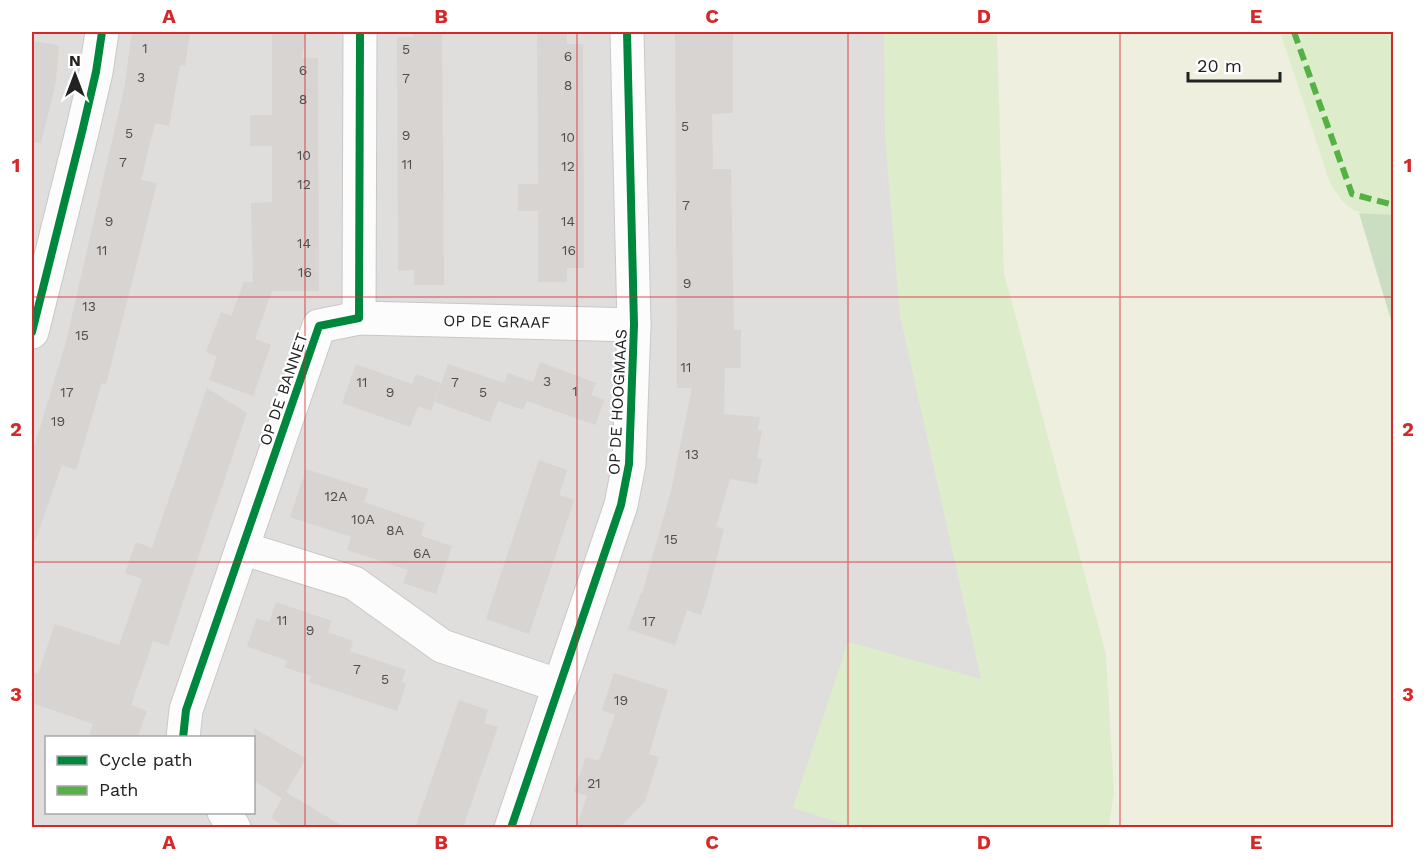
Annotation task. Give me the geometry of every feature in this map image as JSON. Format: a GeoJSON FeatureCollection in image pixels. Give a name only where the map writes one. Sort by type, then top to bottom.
{"type":"FeatureCollection","features":[{"type":"Feature","properties":{"kind":"street"},"geometry":{"type":"LineString","coordinates":[[32,332],[82,132],[96,72],[102,32]]}},
{"type":"Feature","properties":{"kind":"street"},"geometry":{"type":"LineString","coordinates":[[359,318],[360,32]]}},
{"type":"Feature","properties":{"kind":"street","name":"OP DE HOOGMAAS"},"geometry":{"type":"LineString","coordinates":[[511,828],[621,505],[626,484],[630,453],[634,325],[627,32]]}},
{"type":"Feature","properties":{"kind":"street","name":"OP DE GRAAF"},"geometry":{"type":"LineString","coordinates":[[359,318],[634,325]]}},
{"type":"Feature","properties":{"kind":"street","name":"OP DE BANNET"},"geometry":{"type":"LineString","coordinates":[[183,736],[186,710],[320,326],[359,318]]}},
{"type":"Feature","properties":{"kind":"street"},"geometry":{"type":"LineString","coordinates":[[242,548],[354,583],[442,646],[560,686]]}},
{"type":"Feature","properties":{"kind":"street"},"geometry":{"type":"LineString","coordinates":[[225,814],[234,828]]}},
{"type":"Feature","properties":{"kind":"shaded area"},"geometry":{"type":"Polygon","coordinates":[[[32,32],[913,32],[1007,827],[32,827],[32,32]]]}},
{"type":"Feature","properties":{"kind":"green space"},"geometry":{"type":"Polygon","coordinates":[[[884,32],[997,32],[1004,273],[1106,654],[1114,792],[1109,827],[854,827],[793,808],[848,642],[981,679],[900,316],[885,136],[884,32]]]}},
{"type":"Feature","properties":{"kind":"green space"},"geometry":{"type":"Polygon","coordinates":[[[997,32],[1280,32],[1329,180],[1340,201],[1359,213],[1393,327],[1393,827],[1109,827],[1114,792],[1106,654],[1004,273],[997,32]]]}},
{"type":"Feature","properties":{"kind":"green space"},"geometry":{"type":"Polygon","coordinates":[[[1280,32],[1393,32],[1393,215],[1362,213],[1354,210],[1336,192],[1329,180],[1280,32]]]}},
{"type":"Feature","properties":{"kind":"green space"},"geometry":{"type":"Polygon","coordinates":[[[1359,213],[1393,215],[1393,327],[1359,213]]]}},
{"type":"Feature","properties":{"kind":"building"},"geometry":{"type":"Polygon","coordinates":[[[132,32],[190,32],[185,66],[180,65],[169,126],[155,123],[141,180],[157,183],[106,384],[102,383],[76,470],[62,465],[35,541],[32,540],[32,454],[66,342],[124,89],[132,32]]]}},
{"type":"Feature","properties":{"kind":"building"},"geometry":{"type":"Polygon","coordinates":[[[272,32],[306,32],[302,58],[318,58],[319,291],[272,291],[255,339],[271,345],[253,396],[209,380],[217,356],[206,352],[221,312],[231,316],[244,282],[253,282],[251,203],[272,202],[272,146],[250,146],[250,115],[272,115],[272,32]]]}},
{"type":"Feature","properties":{"kind":"building"},"geometry":{"type":"Polygon","coordinates":[[[413,32],[442,32],[444,285],[414,285],[414,270],[398,271],[397,37],[413,37],[413,32]]]}},
{"type":"Feature","properties":{"kind":"building"},"geometry":{"type":"Polygon","coordinates":[[[537,32],[567,32],[567,44],[583,44],[584,268],[567,268],[567,282],[538,282],[538,211],[518,211],[518,184],[538,184],[537,32]]]}},
{"type":"Feature","properties":{"kind":"building"},"geometry":{"type":"Polygon","coordinates":[[[675,32],[733,32],[733,113],[712,114],[713,169],[731,169],[734,330],[741,330],[741,368],[725,368],[724,414],[760,417],[758,430],[762,431],[757,458],[762,459],[757,484],[730,479],[716,527],[724,529],[701,615],[687,610],[675,645],[628,629],[642,594],[671,491],[692,388],[677,388],[675,32]]]}},
{"type":"Feature","properties":{"kind":"building"},"geometry":{"type":"Polygon","coordinates":[[[32,41],[59,45],[56,81],[41,143],[32,142],[32,41]]]}},
{"type":"Feature","properties":{"kind":"building"},"geometry":{"type":"Polygon","coordinates":[[[540,362],[596,383],[591,395],[604,400],[595,425],[527,401],[523,410],[498,401],[490,422],[435,402],[448,364],[504,383],[508,373],[533,382],[540,362]]]}},
{"type":"Feature","properties":{"kind":"building"},"geometry":{"type":"Polygon","coordinates":[[[356,364],[412,384],[416,374],[441,383],[431,411],[418,406],[410,427],[342,403],[356,364]]]}},
{"type":"Feature","properties":{"kind":"building"},"geometry":{"type":"Polygon","coordinates":[[[207,388],[247,413],[168,646],[153,641],[131,705],[147,711],[138,736],[89,736],[93,724],[32,703],[32,671],[38,674],[55,624],[119,645],[142,579],[125,573],[136,542],[152,548],[207,388]]]}},
{"type":"Feature","properties":{"kind":"building"},"geometry":{"type":"Polygon","coordinates":[[[539,460],[567,470],[559,495],[574,500],[529,634],[486,619],[539,460]]]}},
{"type":"Feature","properties":{"kind":"building"},"geometry":{"type":"Polygon","coordinates":[[[306,469],[368,489],[364,502],[425,523],[421,536],[452,546],[436,594],[403,583],[408,570],[347,550],[351,537],[290,517],[306,469]]]}},
{"type":"Feature","properties":{"kind":"building"},"geometry":{"type":"Polygon","coordinates":[[[276,602],[332,621],[328,632],[353,641],[350,651],[406,670],[401,682],[406,684],[397,711],[309,682],[311,676],[284,667],[287,661],[247,646],[257,618],[269,622],[276,602]]]}},
{"type":"Feature","properties":{"kind":"building"},"geometry":{"type":"Polygon","coordinates":[[[614,673],[668,690],[649,754],[659,757],[645,801],[619,828],[576,828],[587,796],[574,791],[586,757],[599,761],[615,715],[602,710],[614,673]]]}},
{"type":"Feature","properties":{"kind":"building"},"geometry":{"type":"Polygon","coordinates":[[[459,700],[488,710],[484,723],[498,727],[463,828],[415,828],[459,700]]]}},
{"type":"Feature","properties":{"kind":"building"},"geometry":{"type":"Polygon","coordinates":[[[254,728],[306,759],[286,792],[346,828],[287,828],[271,818],[282,798],[255,782],[254,728]]]}},
{"type":"Feature","properties":{"kind":"marked path"},"geometry":{"type":"LineString","coordinates":[[1294,32],[1352,194],[1394,205]]}},
{"type":"Feature","properties":{"kind":"cycle path"},"geometry":{"type":"LineString","coordinates":[[32,332],[82,132],[96,72],[102,32]]}},
{"type":"Feature","properties":{"kind":"cycle path"},"geometry":{"type":"LineString","coordinates":[[183,736],[186,710],[319,326],[359,318],[360,32]]}},
{"type":"Feature","properties":{"kind":"cycle path"},"geometry":{"type":"LineString","coordinates":[[511,828],[621,505],[629,464],[634,325],[627,32]]}}]}
